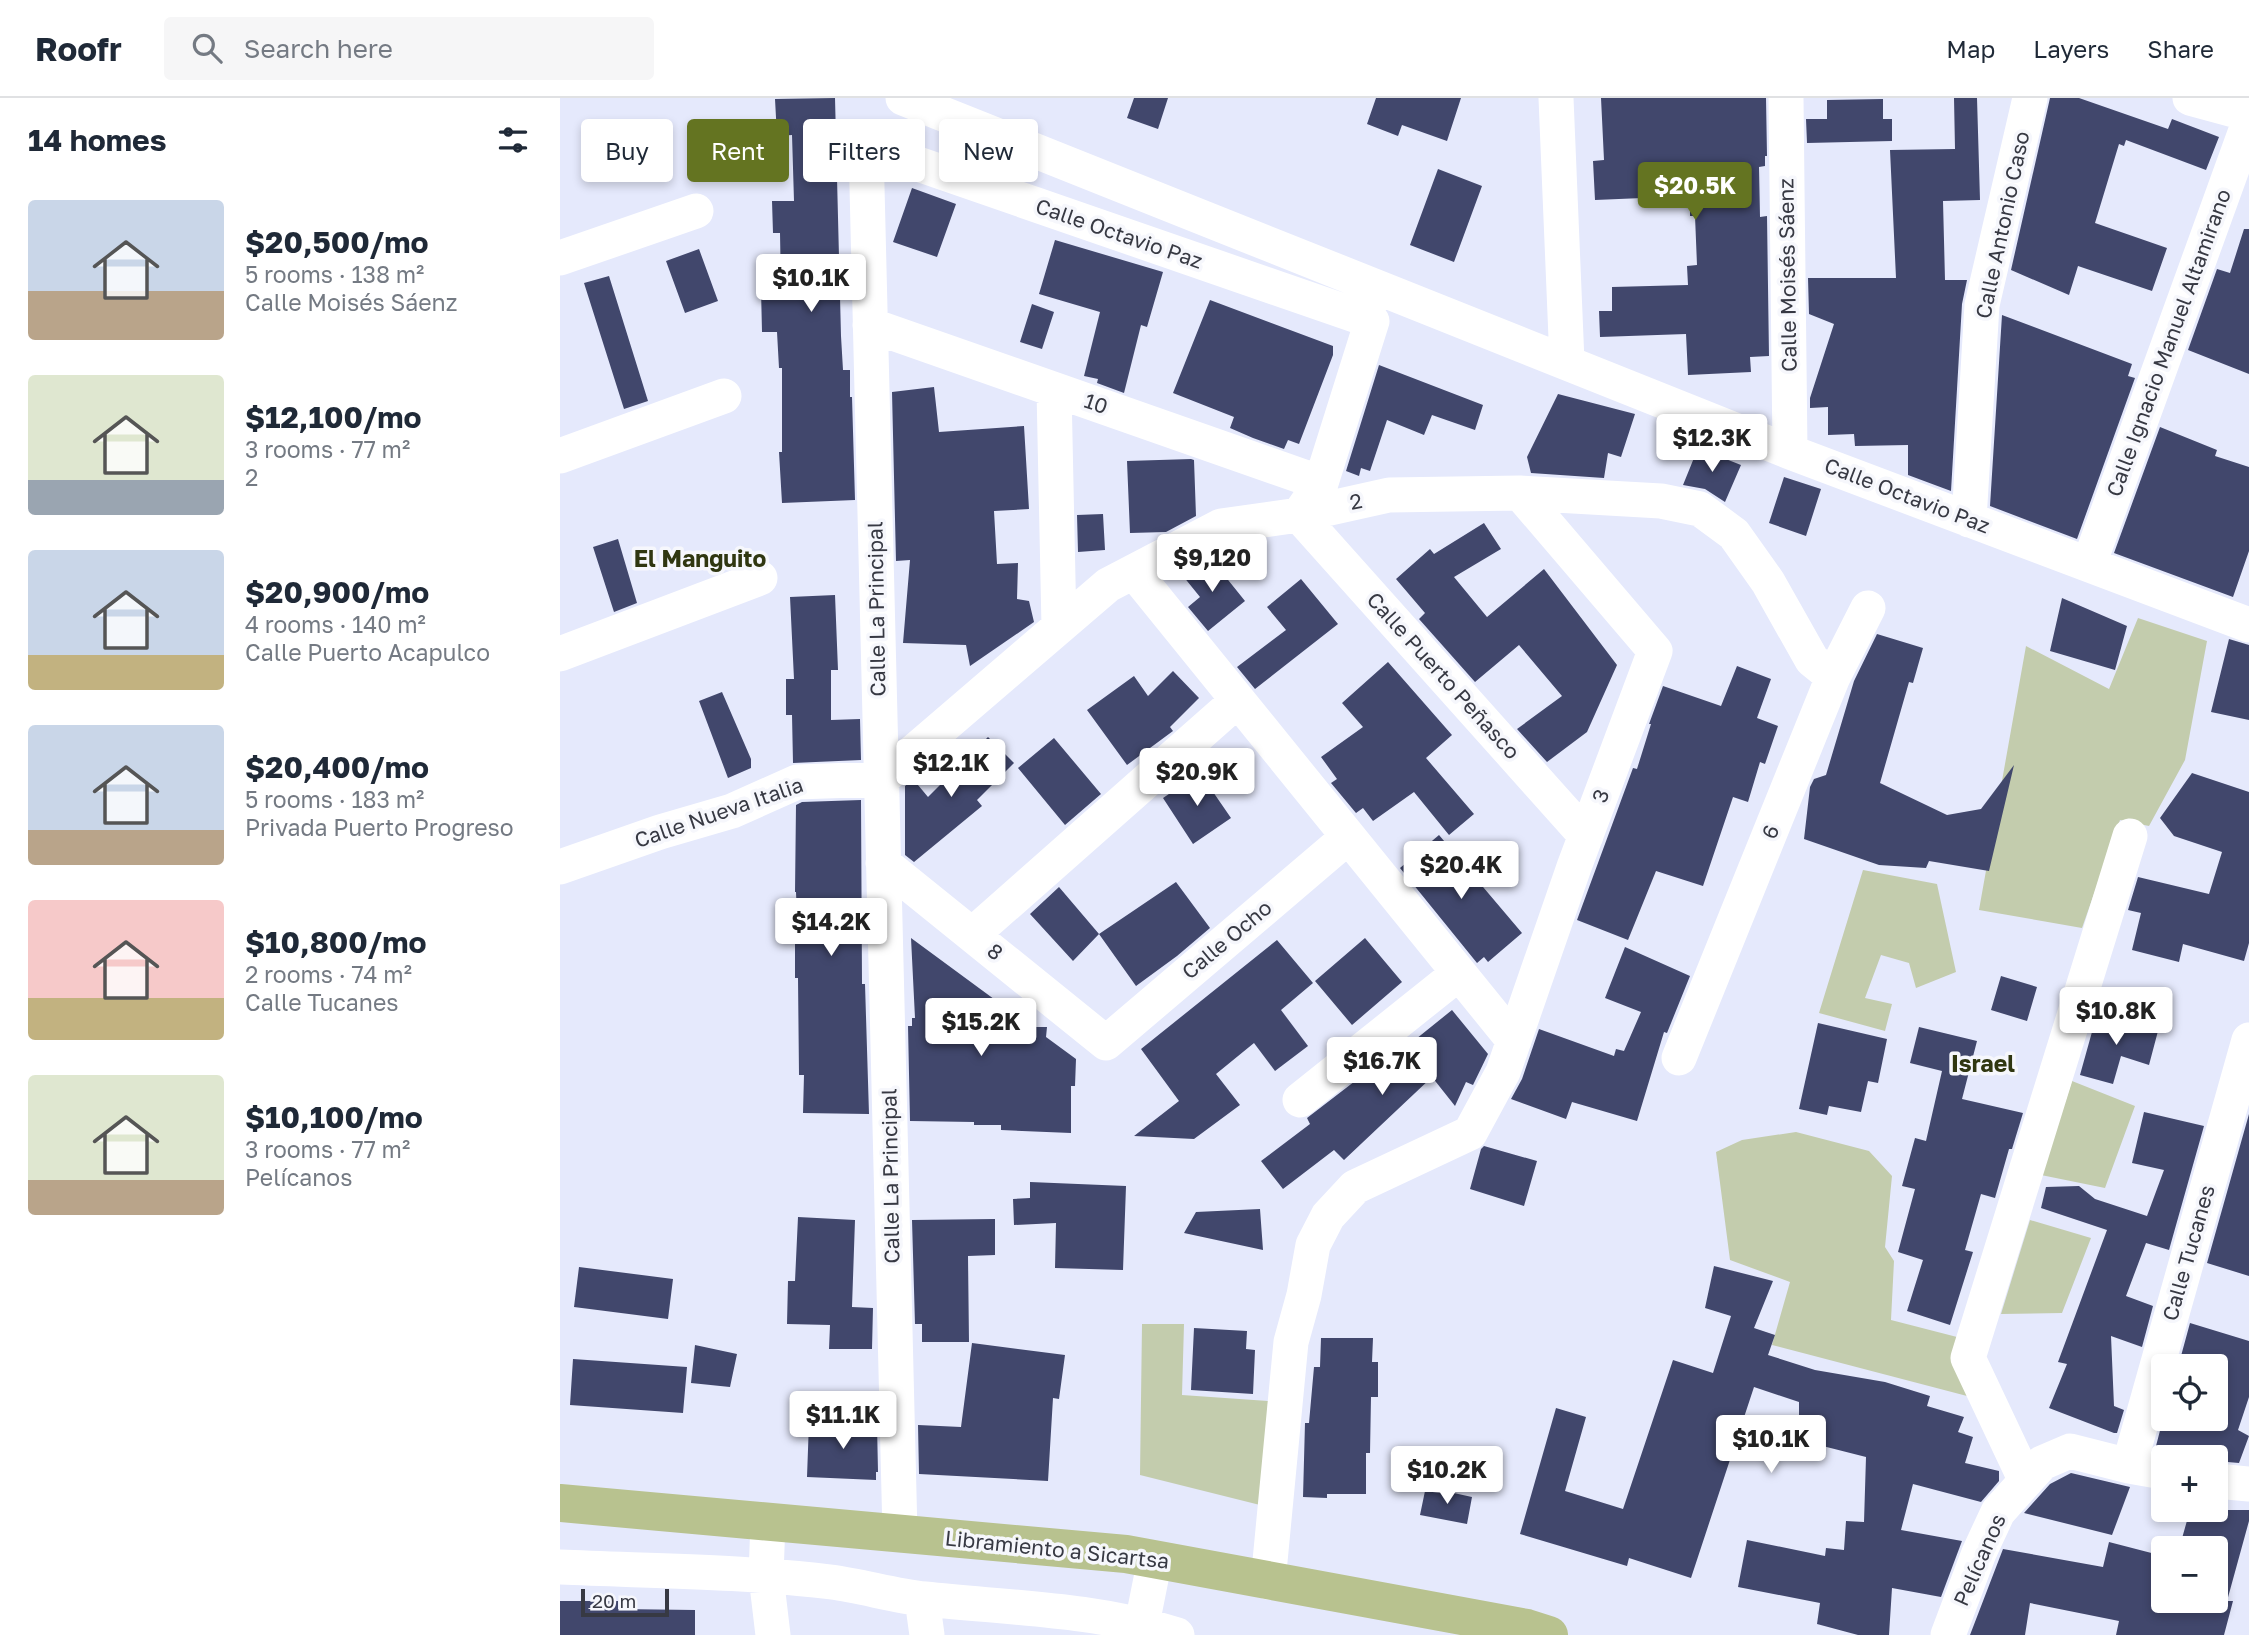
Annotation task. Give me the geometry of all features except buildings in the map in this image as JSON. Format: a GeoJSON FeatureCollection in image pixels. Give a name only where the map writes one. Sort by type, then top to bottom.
{"type":"FeatureCollection","features":[{"type":"Feature","properties":{"kind":"main road","name":"Libramiento a Sicartsa"},"geometry":{"type":"LineString","coordinates":[[560,1503],[1126,1554],[1535,1633]]}},
{"type":"Feature","properties":{"kind":"street","name":"Calle Octavio Paz"},"geometry":{"type":"LineString","coordinates":[[904,98],[1790,452],[2249,625]]}},
{"type":"Feature","properties":{"kind":"street"},"geometry":{"type":"LineString","coordinates":[[1556,98],[1567,362]]}},
{"type":"Feature","properties":{"kind":"street","name":"Calle Moisés Sáenz"},"geometry":{"type":"LineString","coordinates":[[1786,98],[1790,452]]}},
{"type":"Feature","properties":{"kind":"street","name":"Calle Antonio Caso"},"geometry":{"type":"LineString","coordinates":[[1969,520],[1982,305],[2030,98]]}},
{"type":"Feature","properties":{"kind":"street"},"geometry":{"type":"LineString","coordinates":[[2190,98],[2249,114]]}},
{"type":"Feature","properties":{"kind":"street","name":"Calle Ignacio Manuel Altamirano"},"geometry":{"type":"LineString","coordinates":[[2090,564],[2249,122]]}},
{"type":"Feature","properties":{"kind":"street","name":"Calle Octavio Paz"},"geometry":{"type":"LineString","coordinates":[[925,166],[1372,321],[1321,483]]}},
{"type":"Feature","properties":{"kind":"street","name":"Calle La Principal"},"geometry":{"type":"LineString","coordinates":[[867,182],[900,1534]]}},
{"type":"Feature","properties":{"kind":"street"},"geometry":{"type":"LineString","coordinates":[[560,258],[696,211]]}},
{"type":"Feature","properties":{"kind":"street","name":"10"},"geometry":{"type":"LineString","coordinates":[[870,326],[1321,483]]}},
{"type":"Feature","properties":{"kind":"street"},"geometry":{"type":"LineString","coordinates":[[1054,390],[1059,627]]}},
{"type":"Feature","properties":{"kind":"street"},"geometry":{"type":"LineString","coordinates":[[560,456],[724,396]]}},
{"type":"Feature","properties":{"kind":"street"},"geometry":{"type":"LineString","coordinates":[[1299,515],[1321,483]]}},
{"type":"Feature","properties":{"kind":"street","name":"2"},"geometry":{"type":"LineString","coordinates":[[881,779],[1108,585],[1221,526],[1299,515],[1389,495],[1520,493],[1661,501],[1700,509],[1734,534],[1768,582],[1812,660],[1833,677]]}},
{"type":"Feature","properties":{"kind":"street","name":"3"},"geometry":{"type":"LineString","coordinates":[[1268,1582],[1291,1342],[1314,1245],[1328,1216],[1355,1187],[1469,1133],[1503,1072],[1655,651],[1520,493]]}},
{"type":"Feature","properties":{"kind":"street","name":"Calle Puerto Peñasco"},"geometry":{"type":"LineString","coordinates":[[1299,515],[1586,836]]}},
{"type":"Feature","properties":{"kind":"street"},"geometry":{"type":"LineString","coordinates":[[1134,572],[1514,1041]]}},
{"type":"Feature","properties":{"kind":"street"},"geometry":{"type":"LineString","coordinates":[[560,654],[760,578]]}},
{"type":"Feature","properties":{"kind":"street","name":"6"},"geometry":{"type":"LineString","coordinates":[[1679,1058],[1833,677],[1868,608]]}},
{"type":"Feature","properties":{"kind":"street"},"geometry":{"type":"LineString","coordinates":[[974,934],[1238,700]]}},
{"type":"Feature","properties":{"kind":"street","name":"Calle Nueva Italia"},"geometry":{"type":"LineString","coordinates":[[560,867],[660,832],[732,811],[797,782],[881,779]]}},
{"type":"Feature","properties":{"kind":"street"},"geometry":{"type":"LineString","coordinates":[[2026,1481],[1968,1358],[2130,836]]}},
{"type":"Feature","properties":{"kind":"street","name":"Calle Ocho"},"geometry":{"type":"LineString","coordinates":[[1106,1043],[1348,837]]}},
{"type":"Feature","properties":{"kind":"street","name":"8"},"geometry":{"type":"LineString","coordinates":[[883,863],[1106,1043]]}},
{"type":"Feature","properties":{"kind":"street"},"geometry":{"type":"LineString","coordinates":[[1300,1100],[1459,973]]}},
{"type":"Feature","properties":{"kind":"street","name":"Calle Tucanes"},"geometry":{"type":"LineString","coordinates":[[2129,1466],[2249,1040]]}},
{"type":"Feature","properties":{"kind":"street","name":"Pelícanos"},"geometry":{"type":"LineString","coordinates":[[1948,1635],[1979,1553],[1998,1513],[2042,1463],[2070,1451],[2151,1470]]}},
{"type":"Feature","properties":{"kind":"street"},"geometry":{"type":"LineString","coordinates":[[2228,1482],[2249,1484]]}},
{"type":"Feature","properties":{"kind":"street"},"geometry":{"type":"LineString","coordinates":[[768,1521],[766,1576],[773,1635]]}},
{"type":"Feature","properties":{"kind":"street"},"geometry":{"type":"LineString","coordinates":[[1142,1624],[1155,1559]]}},
{"type":"Feature","properties":{"kind":"street"},"geometry":{"type":"LineString","coordinates":[[560,1567],[766,1576],[832,1582],[1061,1622],[1142,1624],[1177,1635]]}},
{"type":"Feature","properties":{"kind":"street"},"geometry":{"type":"LineString","coordinates":[[922,1599],[927,1635]]}},
{"type":"Feature","properties":{"kind":"green space"},"geometry":{"type":"Polygon","coordinates":[[[2138,618],[2207,641],[2185,760],[2149,826],[2120,820],[2082,928],[1979,910],[2026,646],[2109,689],[2138,618]]]}},
{"type":"Feature","properties":{"kind":"green space"},"geometry":{"type":"Polygon","coordinates":[[[1863,870],[1937,884],[1956,972],[1916,988],[1909,963],[1881,955],[1865,998],[1892,1004],[1885,1031],[1819,1013],[1863,870]]]}},
{"type":"Feature","properties":{"kind":"green space"},"geometry":{"type":"Polygon","coordinates":[[[2072,1081],[2135,1106],[2105,1188],[2041,1175],[2072,1081]]]}},
{"type":"Feature","properties":{"kind":"green space"},"geometry":{"type":"Polygon","coordinates":[[[1796,1132],[1869,1151],[1892,1176],[1885,1247],[1894,1261],[1891,1320],[1957,1337],[1967,1396],[1772,1345],[1790,1282],[1730,1260],[1716,1152],[1742,1140],[1796,1132]]]}},
{"type":"Feature","properties":{"kind":"green space"},"geometry":{"type":"Polygon","coordinates":[[[2030,1220],[2091,1238],[2062,1313],[2001,1314],[2030,1220]]]}},
{"type":"Feature","properties":{"kind":"green space"},"geometry":{"type":"Polygon","coordinates":[[[1142,1324],[1184,1324],[1182,1395],[1268,1401],[1264,1506],[1140,1475],[1142,1324]]]}},
{"type":"Feature","properties":{"kind":"district","name":"El Manguito"},"geometry":{"type":"Point","coordinates":[700,559]}},
{"type":"Feature","properties":{"kind":"district","name":"Israel"},"geometry":{"type":"Point","coordinates":[1983,1064]}}]}
